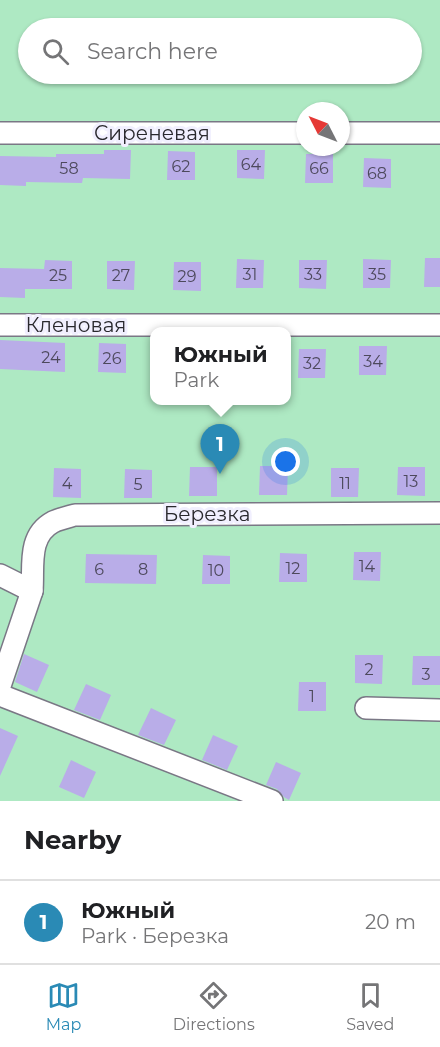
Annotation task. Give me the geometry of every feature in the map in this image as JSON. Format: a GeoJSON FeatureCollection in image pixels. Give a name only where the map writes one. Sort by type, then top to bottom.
{"type":"FeatureCollection","features":[{"type":"Feature","properties":{"kind":"street","name":"Сиреневая"},"geometry":{"type":"LineString","coordinates":[[0,133],[296,133]]}},
{"type":"Feature","properties":{"kind":"street"},"geometry":{"type":"LineString","coordinates":[[350,133],[440,133]]}},
{"type":"Feature","properties":{"kind":"street","name":"Кленовая"},"geometry":{"type":"LineString","coordinates":[[0,325],[440,325]]}},
{"type":"Feature","properties":{"kind":"street","name":"Березка"},"geometry":{"type":"LineString","coordinates":[[32,591],[33,549],[39,533],[52,522],[75,515],[440,513]]}},
{"type":"Feature","properties":{"kind":"street"},"geometry":{"type":"LineString","coordinates":[[0,575],[32,591],[0,686]]}},
{"type":"Feature","properties":{"kind":"street"},"geometry":{"type":"LineString","coordinates":[[0,695],[272,801]]}},
{"type":"Feature","properties":{"kind":"street"},"geometry":{"type":"LineString","coordinates":[[366,708],[440,710]]}},
{"type":"Feature","properties":{"kind":"green space"},"geometry":{"type":"Polygon","coordinates":[[[0,0],[440,0],[440,801],[0,801],[0,0]]]}},
{"type":"Feature","properties":{"kind":"building"},"geometry":{"type":"Polygon","coordinates":[[[104,150],[131,150],[130,179],[83,178],[82,183],[26,182],[26,186],[0,185],[0,156],[56,157],[56,154],[104,154],[104,150]]]}},
{"type":"Feature","properties":{"kind":"building"},"geometry":{"type":"Polygon","coordinates":[[[237,150],[265,150],[264,179],[237,178],[237,150]]]}},
{"type":"Feature","properties":{"kind":"building"},"geometry":{"type":"Polygon","coordinates":[[[168,151],[195,152],[195,180],[167,180],[168,151]]]}},
{"type":"Feature","properties":{"kind":"building"},"geometry":{"type":"Polygon","coordinates":[[[306,156],[333,156],[333,183],[305,183],[306,156]]]}},
{"type":"Feature","properties":{"kind":"building"},"geometry":{"type":"Polygon","coordinates":[[[364,158],[391,159],[391,188],[363,187],[364,158]]]}},
{"type":"Feature","properties":{"kind":"building"},"geometry":{"type":"Polygon","coordinates":[[[425,258],[440,258],[440,287],[424,287],[425,258]]]}},
{"type":"Feature","properties":{"kind":"building"},"geometry":{"type":"Polygon","coordinates":[[[237,259],[264,260],[263,288],[236,288],[237,259]]]}},
{"type":"Feature","properties":{"kind":"building"},"geometry":{"type":"Polygon","coordinates":[[[363,259],[391,260],[390,288],[363,288],[363,259]]]}},
{"type":"Feature","properties":{"kind":"building"},"geometry":{"type":"Polygon","coordinates":[[[45,260],[72,261],[72,289],[25,289],[25,298],[0,297],[0,268],[44,269],[45,260]]]}},
{"type":"Feature","properties":{"kind":"building"},"geometry":{"type":"Polygon","coordinates":[[[299,260],[327,260],[326,289],[299,288],[299,260]]]}},
{"type":"Feature","properties":{"kind":"building"},"geometry":{"type":"Polygon","coordinates":[[[107,261],[135,261],[134,290],[107,289],[107,261]]]}},
{"type":"Feature","properties":{"kind":"building"},"geometry":{"type":"Polygon","coordinates":[[[174,262],[201,262],[201,291],[173,290],[174,262]]]}},
{"type":"Feature","properties":{"kind":"building"},"geometry":{"type":"Polygon","coordinates":[[[0,340],[65,343],[65,372],[0,369],[0,340]]]}},
{"type":"Feature","properties":{"kind":"building"},"geometry":{"type":"Polygon","coordinates":[[[99,343],[126,344],[126,373],[98,372],[99,343]]]}},
{"type":"Feature","properties":{"kind":"building"},"geometry":{"type":"Polygon","coordinates":[[[359,346],[387,346],[386,375],[359,375],[359,346]]]}},
{"type":"Feature","properties":{"kind":"building"},"geometry":{"type":"Polygon","coordinates":[[[299,349],[326,349],[325,378],[298,378],[299,349]]]}},
{"type":"Feature","properties":{"kind":"building"},"geometry":{"type":"Polygon","coordinates":[[[260,466],[288,466],[287,495],[259,495],[260,466]]]}},
{"type":"Feature","properties":{"kind":"building"},"geometry":{"type":"Polygon","coordinates":[[[190,467],[217,467],[217,496],[189,496],[190,467]]]}},
{"type":"Feature","properties":{"kind":"building"},"geometry":{"type":"Polygon","coordinates":[[[398,467],[425,467],[425,496],[397,495],[398,467]]]}},
{"type":"Feature","properties":{"kind":"building"},"geometry":{"type":"Polygon","coordinates":[[[54,468],[81,469],[81,498],[53,497],[54,468]]]}},
{"type":"Feature","properties":{"kind":"building"},"geometry":{"type":"Polygon","coordinates":[[[331,468],[359,468],[358,497],[331,497],[331,468]]]}},
{"type":"Feature","properties":{"kind":"building"},"geometry":{"type":"Polygon","coordinates":[[[125,469],[152,470],[152,498],[124,498],[125,469]]]}},
{"type":"Feature","properties":{"kind":"building"},"geometry":{"type":"Polygon","coordinates":[[[354,552],[381,552],[380,581],[353,580],[354,552]]]}},
{"type":"Feature","properties":{"kind":"building"},"geometry":{"type":"Polygon","coordinates":[[[280,553],[307,554],[307,582],[279,582],[280,553]]]}},
{"type":"Feature","properties":{"kind":"building"},"geometry":{"type":"Polygon","coordinates":[[[86,554],[157,555],[156,584],[85,583],[86,554]]]}},
{"type":"Feature","properties":{"kind":"building"},"geometry":{"type":"Polygon","coordinates":[[[203,555],[230,556],[230,584],[202,584],[203,555]]]}},
{"type":"Feature","properties":{"kind":"building"},"geometry":{"type":"Polygon","coordinates":[[[24,654],[49,665],[37,692],[15,682],[24,654]]]}},
{"type":"Feature","properties":{"kind":"building"},"geometry":{"type":"Polygon","coordinates":[[[355,655],[383,655],[382,684],[355,683],[355,655]]]}},
{"type":"Feature","properties":{"kind":"building"},"geometry":{"type":"Polygon","coordinates":[[[413,656],[440,656],[440,685],[412,685],[413,656]]]}},
{"type":"Feature","properties":{"kind":"building"},"geometry":{"type":"Polygon","coordinates":[[[299,682],[326,682],[326,711],[298,711],[299,682]]]}},
{"type":"Feature","properties":{"kind":"building"},"geometry":{"type":"Polygon","coordinates":[[[86,684],[111,695],[100,720],[74,710],[86,684]]]}},
{"type":"Feature","properties":{"kind":"building"},"geometry":{"type":"Polygon","coordinates":[[[151,708],[176,720],[164,745],[138,735],[151,708]]]}},
{"type":"Feature","properties":{"kind":"building"},"geometry":{"type":"Polygon","coordinates":[[[0,728],[18,736],[0,776],[0,728]]]}},
{"type":"Feature","properties":{"kind":"building"},"geometry":{"type":"Polygon","coordinates":[[[213,735],[238,746],[227,770],[202,760],[213,735]]]}},
{"type":"Feature","properties":{"kind":"building"},"geometry":{"type":"Polygon","coordinates":[[[71,760],[96,772],[84,798],[59,787],[71,760]]]}},
{"type":"Feature","properties":{"kind":"building"},"geometry":{"type":"Polygon","coordinates":[[[276,762],[301,773],[289,800],[277,789],[266,785],[276,762]]]}},
{"type":"Feature","properties":{"kind":"place","name":"Южный"},"geometry":{"type":"Point","coordinates":[220,474]}}]}
